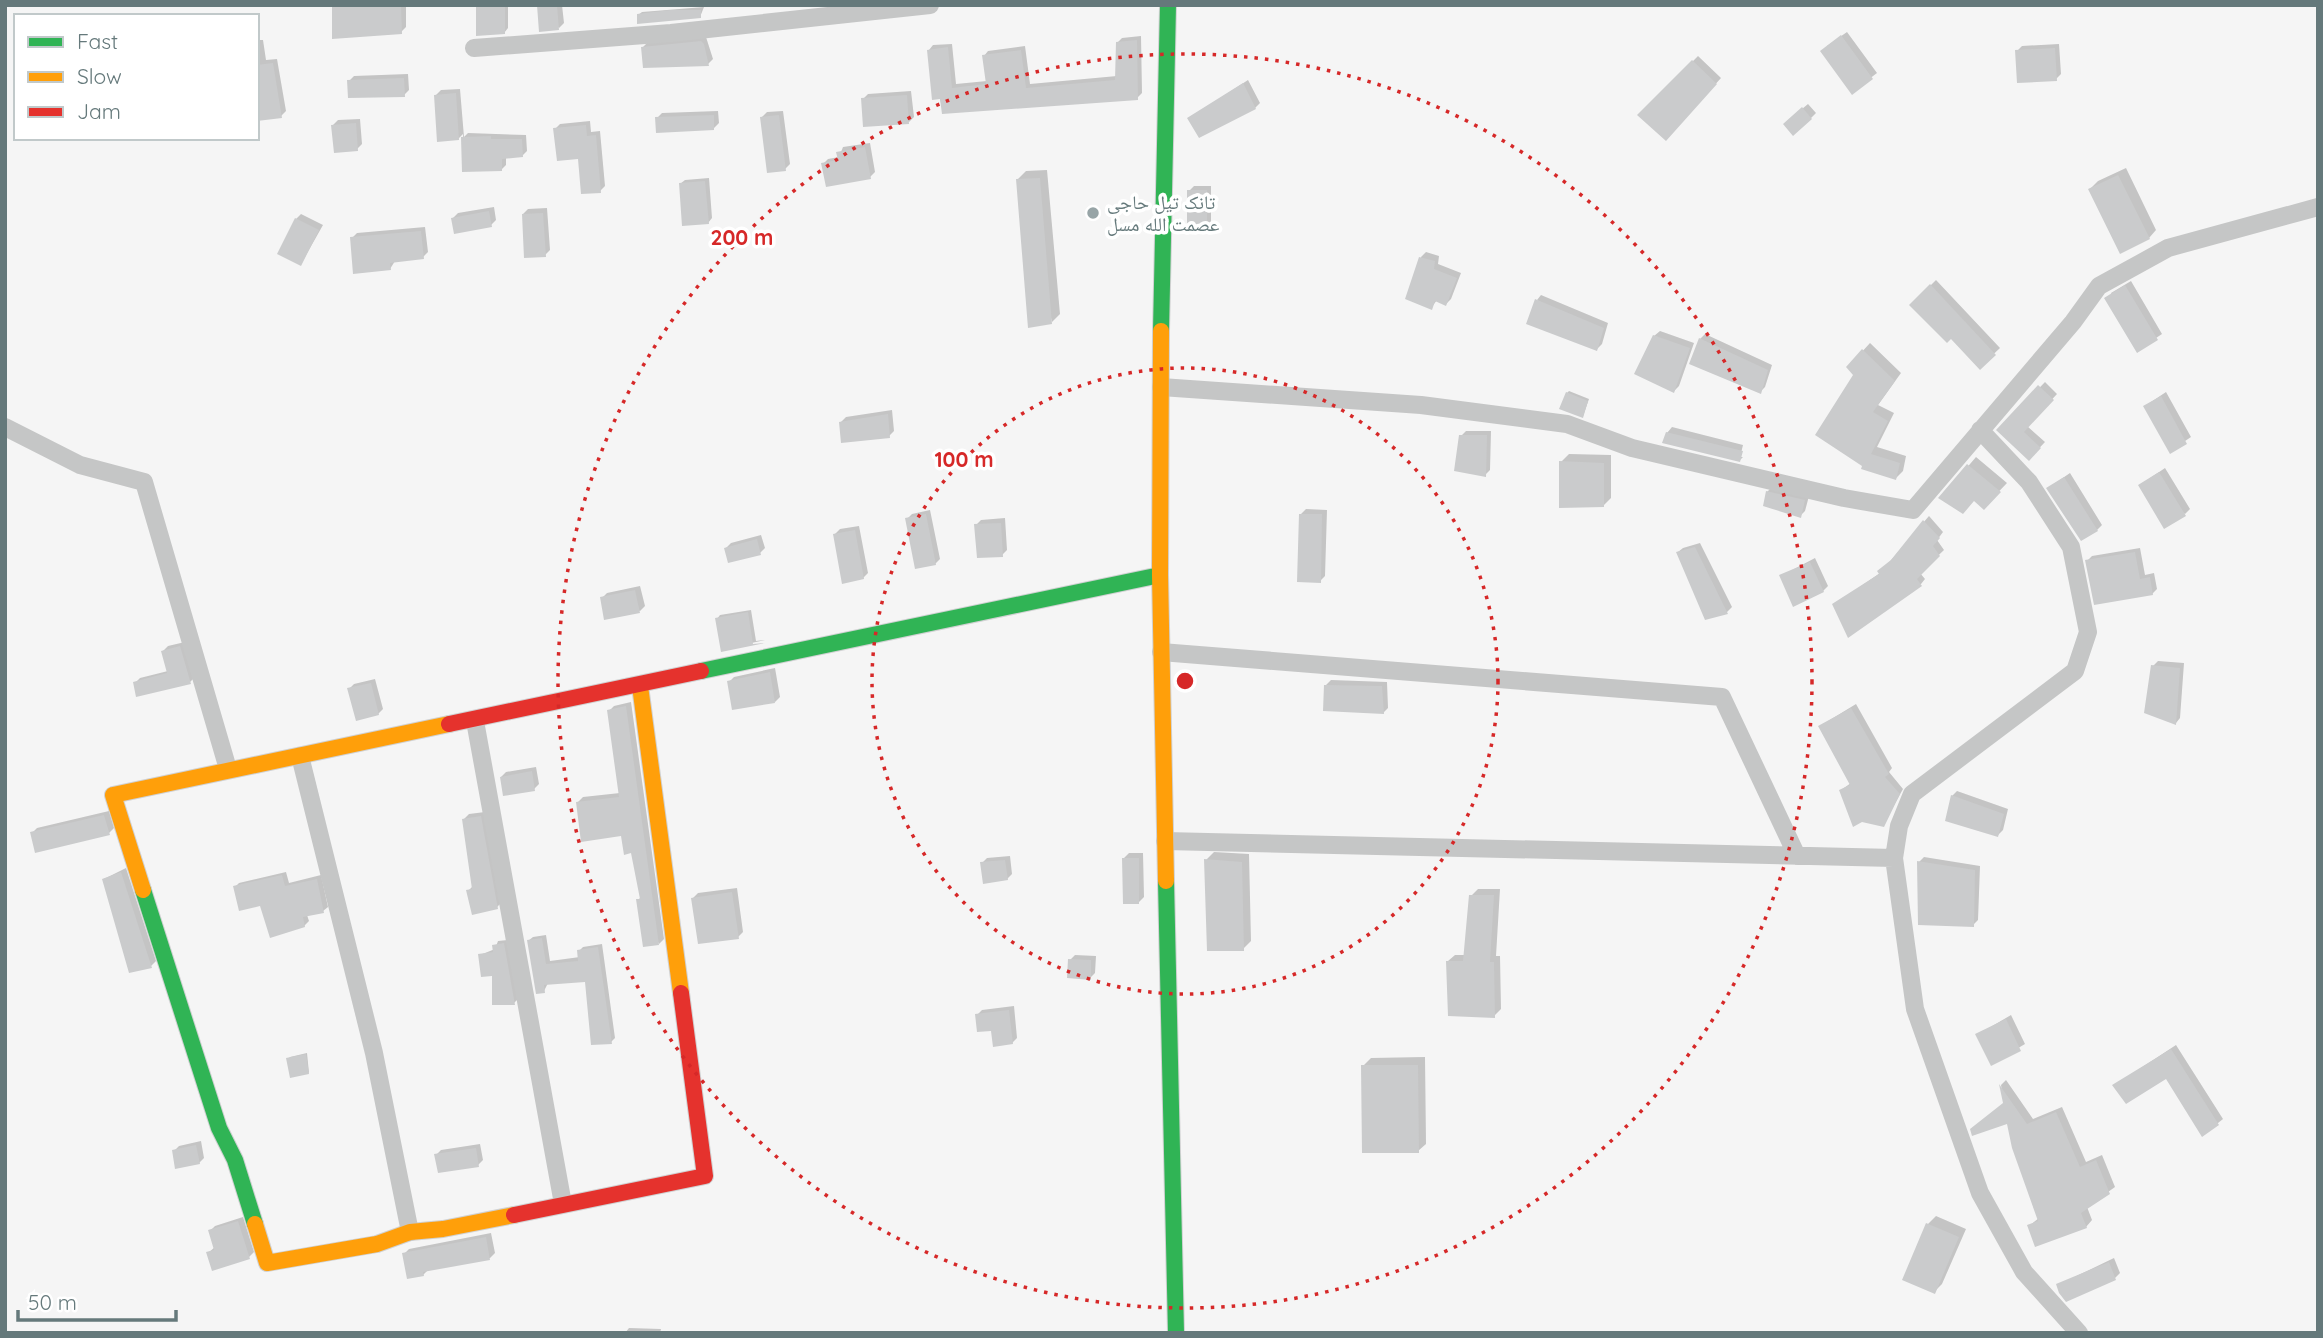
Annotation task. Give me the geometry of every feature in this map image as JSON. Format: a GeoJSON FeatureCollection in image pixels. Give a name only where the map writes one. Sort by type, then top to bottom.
{"type":"FeatureCollection","features":[{"type":"Feature","properties":{"kind":"street"},"geometry":{"type":"LineString","coordinates":[[474,48],[671,33],[930,5]]}},
{"type":"Feature","properties":{"kind":"street"},"geometry":{"type":"LineString","coordinates":[[1168,5],[1160,575],[1176,1333]]}},
{"type":"Feature","properties":{"kind":"street"},"geometry":{"type":"LineString","coordinates":[[1161,387],[1421,405],[1567,424],[1632,448],[1844,498],[1913,510],[2073,322],[2099,286],[2168,248],[2318,207]]}},
{"type":"Feature","properties":{"kind":"street"},"geometry":{"type":"LineString","coordinates":[[5,427],[80,464],[144,482],[228,769]]}},
{"type":"Feature","properties":{"kind":"street"},"geometry":{"type":"LineString","coordinates":[[1980,429],[2029,482],[2071,547],[2088,632],[2075,671],[1912,794],[1899,826],[1894,858],[1915,1009],[1980,1193],[2024,1272],[2078,1333]]}},
{"type":"Feature","properties":{"kind":"street"},"geometry":{"type":"LineString","coordinates":[[640,686],[705,1176],[443,1229],[410,1232],[377,1244],[267,1263],[234,1160],[219,1128],[113,795],[1160,575]]}},
{"type":"Feature","properties":{"kind":"street"},"geometry":{"type":"LineString","coordinates":[[1161,652],[1722,697],[1797,856]]}},
{"type":"Feature","properties":{"kind":"street"},"geometry":{"type":"LineString","coordinates":[[475,721],[563,1204]]}},
{"type":"Feature","properties":{"kind":"street"},"geometry":{"type":"LineString","coordinates":[[300,756],[374,1053],[410,1232]]}},
{"type":"Feature","properties":{"kind":"street"},"geometry":{"type":"LineString","coordinates":[[1165,841],[1894,858]]}},
{"type":"Feature","properties":{"kind":"building"},"geometry":{"type":"Polygon","coordinates":[[[332,5],[401,5],[402,34],[332,39],[332,5]]]}},
{"type":"Feature","properties":{"kind":"building"},"geometry":{"type":"Polygon","coordinates":[[[537,5],[557,5],[559,30],[539,32],[537,5]]]}},
{"type":"Feature","properties":{"kind":"building"},"geometry":{"type":"Polygon","coordinates":[[[476,7],[505,7],[505,34],[476,36],[476,7]]]}},
{"type":"Feature","properties":{"kind":"building"},"geometry":{"type":"Polygon","coordinates":[[[701,10],[701,18],[637,24],[637,14],[701,10]]]}},
{"type":"Feature","properties":{"kind":"building"},"geometry":{"type":"Polygon","coordinates":[[[1841,35],[1873,79],[1852,95],[1820,51],[1841,35]]]}},
{"type":"Feature","properties":{"kind":"building"},"geometry":{"type":"Polygon","coordinates":[[[1137,40],[1138,100],[942,114],[940,99],[932,100],[927,50],[948,47],[952,88],[986,84],[982,55],[1021,50],[1026,88],[1115,80],[1116,42],[1137,40]]]}},
{"type":"Feature","properties":{"kind":"building"},"geometry":{"type":"Polygon","coordinates":[[[701,41],[709,66],[643,68],[641,47],[701,41]]]}},
{"type":"Feature","properties":{"kind":"building"},"geometry":{"type":"Polygon","coordinates":[[[2055,48],[2057,81],[2017,83],[2015,50],[2055,48]]]}},
{"type":"Feature","properties":{"kind":"building"},"geometry":{"type":"Polygon","coordinates":[[[1692,60],[1717,84],[1666,141],[1637,115],[1692,60]]]}},
{"type":"Feature","properties":{"kind":"building"},"geometry":{"type":"Polygon","coordinates":[[[273,63],[282,118],[259,121],[259,65],[273,63]]]}},
{"type":"Feature","properties":{"kind":"building"},"geometry":{"type":"Polygon","coordinates":[[[404,78],[405,97],[348,98],[347,80],[404,78]]]}},
{"type":"Feature","properties":{"kind":"building"},"geometry":{"type":"Polygon","coordinates":[[[1243,83],[1256,109],[1199,138],[1187,118],[1243,83]]]}},
{"type":"Feature","properties":{"kind":"building"},"geometry":{"type":"Polygon","coordinates":[[[456,93],[459,140],[437,142],[434,95],[456,93]]]}},
{"type":"Feature","properties":{"kind":"building"},"geometry":{"type":"Polygon","coordinates":[[[907,95],[909,124],[863,127],[861,98],[907,95]]]}},
{"type":"Feature","properties":{"kind":"building"},"geometry":{"type":"Polygon","coordinates":[[[1802,107],[1812,119],[1793,136],[1783,124],[1802,107]]]}},
{"type":"Feature","properties":{"kind":"building"},"geometry":{"type":"Polygon","coordinates":[[[714,115],[714,130],[656,133],[655,117],[714,115]]]}},
{"type":"Feature","properties":{"kind":"building"},"geometry":{"type":"Polygon","coordinates":[[[779,115],[786,171],[767,173],[760,117],[779,115]]]}},
{"type":"Feature","properties":{"kind":"building"},"geometry":{"type":"Polygon","coordinates":[[[356,123],[358,151],[334,153],[331,125],[356,123]]]}},
{"type":"Feature","properties":{"kind":"building"},"geometry":{"type":"Polygon","coordinates":[[[586,125],[587,136],[596,135],[601,193],[581,194],[578,159],[557,161],[553,128],[586,125]]]}},
{"type":"Feature","properties":{"kind":"building"},"geometry":{"type":"Polygon","coordinates":[[[491,136],[491,139],[522,139],[523,157],[502,159],[502,171],[462,172],[461,137],[491,136]]]}},
{"type":"Feature","properties":{"kind":"building"},"geometry":{"type":"Polygon","coordinates":[[[865,147],[871,179],[826,187],[821,163],[838,160],[836,152],[865,147]]]}},
{"type":"Feature","properties":{"kind":"building"},"geometry":{"type":"Polygon","coordinates":[[[2118,175],[2150,239],[2120,254],[2088,189],[2118,175]]]}},
{"type":"Feature","properties":{"kind":"building"},"geometry":{"type":"Polygon","coordinates":[[[1040,178],[1052,324],[1028,328],[1016,179],[1040,178]]]}},
{"type":"Feature","properties":{"kind":"building"},"geometry":{"type":"Polygon","coordinates":[[[705,181],[709,224],[682,226],[679,183],[705,181]]]}},
{"type":"Feature","properties":{"kind":"building"},"geometry":{"type":"Polygon","coordinates":[[[1187,190],[1207,190],[1207,233],[1187,233],[1187,190]]]}},
{"type":"Feature","properties":{"kind":"building"},"geometry":{"type":"Polygon","coordinates":[[[489,211],[492,227],[454,234],[451,218],[489,211]]]}},
{"type":"Feature","properties":{"kind":"building"},"geometry":{"type":"Polygon","coordinates":[[[543,213],[546,257],[524,258],[522,214],[543,213]]]}},
{"type":"Feature","properties":{"kind":"building"},"geometry":{"type":"Polygon","coordinates":[[[295,218],[319,230],[301,266],[277,254],[295,218]]]}},
{"type":"Feature","properties":{"kind":"building"},"geometry":{"type":"Polygon","coordinates":[[[421,231],[424,259],[390,263],[391,270],[353,274],[350,237],[421,231]]]}},
{"type":"Feature","properties":{"kind":"building"},"geometry":{"type":"Polygon","coordinates":[[[1419,257],[1435,261],[1434,269],[1457,278],[1446,306],[1435,301],[1432,310],[1405,299],[1419,257]]]}},
{"type":"Feature","properties":{"kind":"building"},"geometry":{"type":"Polygon","coordinates":[[[1930,284],[1996,355],[1980,370],[1951,339],[1947,343],[1909,305],[1930,284]]]}},
{"type":"Feature","properties":{"kind":"building"},"geometry":{"type":"Polygon","coordinates":[[[2125,285],[2158,340],[2137,353],[2104,298],[2125,285]]]}},
{"type":"Feature","properties":{"kind":"building"},"geometry":{"type":"Polygon","coordinates":[[[1535,299],[1604,328],[1597,351],[1526,324],[1535,299]]]}},
{"type":"Feature","properties":{"kind":"building"},"geometry":{"type":"Polygon","coordinates":[[[1653,335],[1690,348],[1674,393],[1634,374],[1653,335]]]}},
{"type":"Feature","properties":{"kind":"building"},"geometry":{"type":"Polygon","coordinates":[[[1699,338],[1768,370],[1761,394],[1689,364],[1699,338]]]}},
{"type":"Feature","properties":{"kind":"building"},"geometry":{"type":"Polygon","coordinates":[[[1862,349],[1895,381],[1873,412],[1888,421],[1871,454],[1900,463],[1896,480],[1861,469],[1862,466],[1815,435],[1853,375],[1846,367],[1862,349]]]}},
{"type":"Feature","properties":{"kind":"building"},"geometry":{"type":"Polygon","coordinates":[[[2038,385],[2054,400],[2024,432],[2041,448],[2029,461],[1996,430],[2038,385]]]}},
{"type":"Feature","properties":{"kind":"building"},"geometry":{"type":"Polygon","coordinates":[[[1566,392],[1588,401],[1583,418],[1559,409],[1566,392]]]}},
{"type":"Feature","properties":{"kind":"building"},"geometry":{"type":"Polygon","coordinates":[[[2161,396],[2187,444],[2170,454],[2143,406],[2161,396]]]}},
{"type":"Feature","properties":{"kind":"building"},"geometry":{"type":"Polygon","coordinates":[[[888,414],[890,438],[841,443],[839,422],[888,414]]]}},
{"type":"Feature","properties":{"kind":"building"},"geometry":{"type":"Polygon","coordinates":[[[1666,432],[1743,451],[1740,462],[1662,443],[1666,432]]]}},
{"type":"Feature","properties":{"kind":"building"},"geometry":{"type":"Polygon","coordinates":[[[1459,435],[1487,435],[1486,477],[1454,471],[1459,435]]]}},
{"type":"Feature","properties":{"kind":"building"},"geometry":{"type":"Polygon","coordinates":[[[1559,461],[1604,463],[1604,507],[1559,508],[1559,461]]]}},
{"type":"Feature","properties":{"kind":"building"},"geometry":{"type":"Polygon","coordinates":[[[1967,464],[2001,492],[1984,510],[1974,501],[1963,514],[1938,498],[1967,464]]]}},
{"type":"Feature","properties":{"kind":"building"},"geometry":{"type":"Polygon","coordinates":[[[2159,472],[2186,516],[2164,529],[2138,485],[2159,472]]]}},
{"type":"Feature","properties":{"kind":"building"},"geometry":{"type":"Polygon","coordinates":[[[2064,477],[2098,531],[2081,541],[2046,488],[2064,477]]]}},
{"type":"Feature","properties":{"kind":"building"},"geometry":{"type":"Polygon","coordinates":[[[1766,491],[1805,500],[1801,518],[1763,506],[1766,491]]]}},
{"type":"Feature","properties":{"kind":"building"},"geometry":{"type":"Polygon","coordinates":[[[926,514],[936,565],[915,569],[905,518],[926,514]]]}},
{"type":"Feature","properties":{"kind":"building"},"geometry":{"type":"Polygon","coordinates":[[[1299,514],[1322,514],[1321,583],[1297,582],[1299,514]]]}},
{"type":"Feature","properties":{"kind":"building"},"geometry":{"type":"Polygon","coordinates":[[[1923,520],[1940,538],[1933,546],[1940,556],[1917,579],[1922,586],[1848,638],[1832,604],[1879,574],[1877,571],[1891,560],[1923,520]]]}},
{"type":"Feature","properties":{"kind":"building"},"geometry":{"type":"Polygon","coordinates":[[[1001,523],[1003,557],[977,558],[974,524],[1001,523]]]}},
{"type":"Feature","properties":{"kind":"building"},"geometry":{"type":"Polygon","coordinates":[[[855,530],[864,579],[842,584],[833,534],[855,530]]]}},
{"type":"Feature","properties":{"kind":"building"},"geometry":{"type":"Polygon","coordinates":[[[757,539],[761,555],[728,563],[724,548],[757,539]]]}},
{"type":"Feature","properties":{"kind":"building"},"geometry":{"type":"Polygon","coordinates":[[[1695,547],[1728,614],[1705,620],[1676,552],[1695,547]]]}},
{"type":"Feature","properties":{"kind":"building"},"geometry":{"type":"Polygon","coordinates":[[[2135,552],[2140,579],[2150,577],[2153,595],[2094,605],[2085,560],[2135,552]]]}},
{"type":"Feature","properties":{"kind":"building"},"geometry":{"type":"Polygon","coordinates":[[[1810,562],[1824,592],[1793,607],[1779,575],[1810,562]]]}},
{"type":"Feature","properties":{"kind":"building"},"geometry":{"type":"Polygon","coordinates":[[[635,590],[640,613],[604,620],[600,597],[635,590]]]}},
{"type":"Feature","properties":{"kind":"building"},"geometry":{"type":"Polygon","coordinates":[[[748,612],[753,644],[765,643],[721,652],[715,618],[748,612]]]}},
{"type":"Feature","properties":{"kind":"building"},"geometry":{"type":"Polygon","coordinates":[[[180,646],[191,684],[136,697],[133,682],[167,673],[161,651],[180,646]]]}},
{"type":"Feature","properties":{"kind":"building"},"geometry":{"type":"Polygon","coordinates":[[[2151,665],[2180,668],[2176,725],[2144,713],[2151,665]]]}},
{"type":"Feature","properties":{"kind":"building"},"geometry":{"type":"Polygon","coordinates":[[[770,672],[775,703],[732,710],[727,681],[770,672]]]}},
{"type":"Feature","properties":{"kind":"building"},"geometry":{"type":"Polygon","coordinates":[[[371,683],[379,715],[356,721],[347,688],[371,683]]]}},
{"type":"Feature","properties":{"kind":"building"},"geometry":{"type":"Polygon","coordinates":[[[1324,685],[1382,686],[1384,714],[1323,711],[1324,685]]]}},
{"type":"Feature","properties":{"kind":"building"},"geometry":{"type":"Polygon","coordinates":[[[626,706],[659,945],[643,947],[636,899],[640,899],[631,853],[624,855],[621,836],[581,842],[576,802],[619,797],[607,710],[626,706]]]}},
{"type":"Feature","properties":{"kind":"building"},"geometry":{"type":"Polygon","coordinates":[[[1851,708],[1889,774],[1885,777],[1900,794],[1884,827],[1862,822],[1853,827],[1839,790],[1850,785],[1818,726],[1851,708]]]}},
{"type":"Feature","properties":{"kind":"building"},"geometry":{"type":"Polygon","coordinates":[[[532,771],[535,791],[503,796],[500,777],[532,771]]]}},
{"type":"Feature","properties":{"kind":"building"},"geometry":{"type":"Polygon","coordinates":[[[1951,795],[2004,814],[1998,837],[1945,821],[1951,795]]]}},
{"type":"Feature","properties":{"kind":"building"},"geometry":{"type":"Polygon","coordinates":[[[104,815],[110,835],[35,853],[30,832],[104,815]]]}},
{"type":"Feature","properties":{"kind":"building"},"geometry":{"type":"Polygon","coordinates":[[[481,816],[498,909],[472,915],[466,890],[472,889],[462,819],[481,816]]]}},
{"type":"Feature","properties":{"kind":"building"},"geometry":{"type":"Polygon","coordinates":[[[1122,858],[1139,858],[1139,904],[1123,904],[1122,858]]]}},
{"type":"Feature","properties":{"kind":"building"},"geometry":{"type":"Polygon","coordinates":[[[1204,859],[1242,862],[1244,951],[1207,951],[1204,859]]]}},
{"type":"Feature","properties":{"kind":"building"},"geometry":{"type":"Polygon","coordinates":[[[1005,860],[1008,880],[983,884],[980,862],[1005,860]]]}},
{"type":"Feature","properties":{"kind":"building"},"geometry":{"type":"Polygon","coordinates":[[[1917,861],[1975,870],[1974,927],[1918,925],[1917,861]]]}},
{"type":"Feature","properties":{"kind":"building"},"geometry":{"type":"Polygon","coordinates":[[[121,872],[152,968],[129,973],[102,879],[121,872]]]}},
{"type":"Feature","properties":{"kind":"building"},"geometry":{"type":"Polygon","coordinates":[[[282,875],[285,886],[317,879],[324,913],[303,917],[305,927],[270,938],[260,906],[239,911],[233,886],[282,875]]]}},
{"type":"Feature","properties":{"kind":"building"},"geometry":{"type":"Polygon","coordinates":[[[732,892],[739,939],[698,944],[691,898],[732,892]]]}},
{"type":"Feature","properties":{"kind":"building"},"geometry":{"type":"Polygon","coordinates":[[[1469,895],[1494,895],[1490,962],[1494,962],[1495,1018],[1448,1016],[1446,961],[1463,961],[1469,895]]]}},
{"type":"Feature","properties":{"kind":"building"},"geometry":{"type":"Polygon","coordinates":[[[542,938],[546,964],[578,961],[577,950],[598,947],[612,1044],[591,1045],[585,982],[544,985],[545,993],[536,994],[527,940],[542,938]]]}},
{"type":"Feature","properties":{"kind":"building"},"geometry":{"type":"Polygon","coordinates":[[[504,943],[515,1005],[492,1005],[492,976],[481,977],[478,954],[493,952],[492,945],[504,943]]]}},
{"type":"Feature","properties":{"kind":"building"},"geometry":{"type":"Polygon","coordinates":[[[1068,959],[1091,960],[1091,980],[1067,978],[1068,959]]]}},
{"type":"Feature","properties":{"kind":"building"},"geometry":{"type":"Polygon","coordinates":[[[1009,1010],[1013,1044],[993,1047],[991,1031],[977,1032],[975,1014],[1009,1010]]]}},
{"type":"Feature","properties":{"kind":"building"},"geometry":{"type":"Polygon","coordinates":[[[2006,1019],[2021,1051],[1991,1066],[1975,1034],[2006,1019]]]}},
{"type":"Feature","properties":{"kind":"building"},"geometry":{"type":"Polygon","coordinates":[[[2171,1049],[2219,1125],[2202,1137],[2166,1079],[2126,1104],[2112,1085],[2171,1049]]]}},
{"type":"Feature","properties":{"kind":"building"},"geometry":{"type":"Polygon","coordinates":[[[306,1054],[309,1074],[290,1078],[286,1058],[306,1054]]]}},
{"type":"Feature","properties":{"kind":"building"},"geometry":{"type":"Polygon","coordinates":[[[1361,1065],[1418,1065],[1419,1153],[1362,1153],[1361,1065]]]}},
{"type":"Feature","properties":{"kind":"building"},"geometry":{"type":"Polygon","coordinates":[[[1999,1084],[2027,1124],[2056,1112],[2080,1167],[2096,1160],[2110,1194],[2081,1213],[2087,1228],[2035,1247],[2027,1225],[2038,1221],[2012,1148],[2007,1124],[1972,1136],[1970,1129],[2003,1103],[1999,1084]]]}},
{"type":"Feature","properties":{"kind":"building"},"geometry":{"type":"Polygon","coordinates":[[[196,1145],[200,1164],[175,1169],[172,1150],[196,1145]]]}},
{"type":"Feature","properties":{"kind":"building"},"geometry":{"type":"Polygon","coordinates":[[[476,1148],[479,1167],[438,1173],[434,1154],[476,1148]]]}},
{"type":"Feature","properties":{"kind":"building"},"geometry":{"type":"Polygon","coordinates":[[[238,1221],[250,1259],[212,1271],[206,1252],[214,1250],[208,1230],[238,1221]]]}},
{"type":"Feature","properties":{"kind":"building"},"geometry":{"type":"Polygon","coordinates":[[[1926,1223],[1959,1237],[1935,1294],[1902,1280],[1926,1223]]]}},
{"type":"Feature","properties":{"kind":"building"},"geometry":{"type":"Polygon","coordinates":[[[486,1237],[490,1260],[423,1272],[424,1276],[407,1279],[402,1253],[486,1237]]]}},
{"type":"Feature","properties":{"kind":"building"},"geometry":{"type":"Polygon","coordinates":[[[2109,1262],[2116,1280],[2066,1302],[2059,1293],[2056,1284],[2109,1262]]]}},
{"type":"Feature","properties":{"kind":"traffic: fast"},"geometry":{"type":"LineString","coordinates":[[1161,331],[1168,5]]}},
{"type":"Feature","properties":{"kind":"traffic: fast"},"geometry":{"type":"LineString","coordinates":[[701,671],[1160,575]]}},
{"type":"Feature","properties":{"kind":"traffic: fast"},"geometry":{"type":"LineString","coordinates":[[1166,881],[1176,1333]]}},
{"type":"Feature","properties":{"kind":"traffic: fast"},"geometry":{"type":"LineString","coordinates":[[143,890],[219,1128],[235,1160],[255,1224]]}},
{"type":"Feature","properties":{"kind":"traffic: slow"},"geometry":{"type":"LineString","coordinates":[[1161,331],[1160,575],[1166,881]]}},
{"type":"Feature","properties":{"kind":"traffic: slow"},"geometry":{"type":"LineString","coordinates":[[640,686],[681,993]]}},
{"type":"Feature","properties":{"kind":"traffic: slow"},"geometry":{"type":"LineString","coordinates":[[143,890],[113,795],[449,724]]}},
{"type":"Feature","properties":{"kind":"traffic: slow"},"geometry":{"type":"LineString","coordinates":[[255,1224],[267,1263],[377,1244],[410,1232],[443,1229],[514,1215]]}},
{"type":"Feature","properties":{"kind":"traffic: jam"},"geometry":{"type":"LineString","coordinates":[[449,724],[701,671]]}},
{"type":"Feature","properties":{"kind":"traffic: jam"},"geometry":{"type":"LineString","coordinates":[[514,1215],[705,1176],[681,993]]}},
{"type":"Feature","properties":{"kind":"place","name":"تانک تیل حاجی عصمت الله مسل"},"geometry":{"type":"Point","coordinates":[1093,213]}}]}
